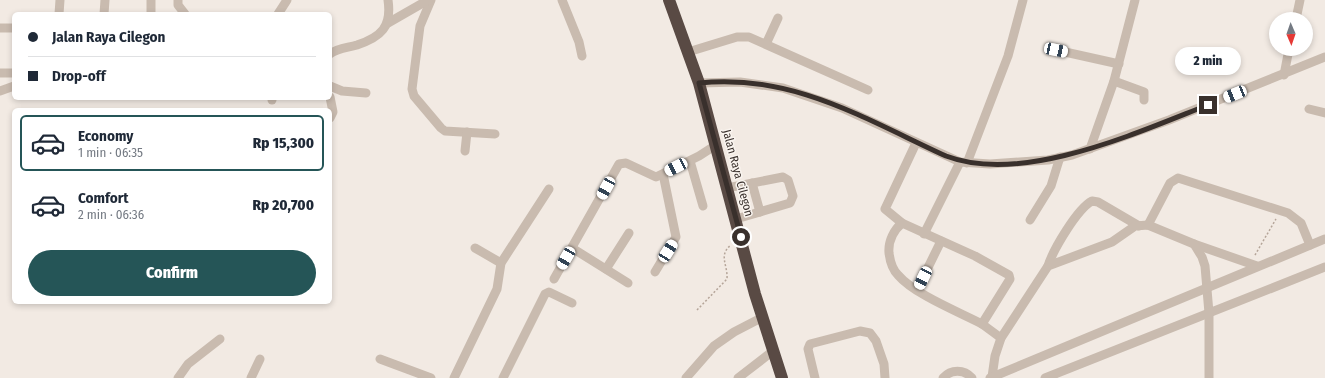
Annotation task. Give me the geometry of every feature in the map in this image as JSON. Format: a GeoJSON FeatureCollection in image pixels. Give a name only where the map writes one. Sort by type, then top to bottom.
{"type":"FeatureCollection","features":[{"type":"Feature","properties":{"kind":"highway","name":"Jalan Raya Cilegon"},"geometry":{"type":"LineString","coordinates":[[669,0],[699,83],[763,318],[782,378]]}},
{"type":"Feature","properties":{"kind":"street"},"geometry":{"type":"LineString","coordinates":[[59,12],[60,0]]}},
{"type":"Feature","properties":{"kind":"street"},"geometry":{"type":"LineString","coordinates":[[104,12],[105,0]]}},
{"type":"Feature","properties":{"kind":"street"},"geometry":{"type":"LineString","coordinates":[[151,0],[151,12]]}},
{"type":"Feature","properties":{"kind":"street"},"geometry":{"type":"LineString","coordinates":[[178,0],[178,5],[183,12]]}},
{"type":"Feature","properties":{"kind":"street"},"geometry":{"type":"LineString","coordinates":[[279,12],[287,0]]}},
{"type":"Feature","properties":{"kind":"street"},"geometry":{"type":"LineString","coordinates":[[388,0],[390,12],[388,23]]}},
{"type":"Feature","properties":{"kind":"street"},"geometry":{"type":"LineString","coordinates":[[332,53],[336,50],[370,40],[382,31],[388,23],[428,0]]}},
{"type":"Feature","properties":{"kind":"street"},"geometry":{"type":"LineString","coordinates":[[431,0],[420,26],[412,89],[414,96],[441,128],[445,130],[495,134]]}},
{"type":"Feature","properties":{"kind":"street"},"geometry":{"type":"LineString","coordinates":[[562,0],[579,42],[582,56]]}},
{"type":"Feature","properties":{"kind":"street"},"geometry":{"type":"LineString","coordinates":[[924,234],[964,162],[1008,56],[1023,0]]}},
{"type":"Feature","properties":{"kind":"street"},"geometry":{"type":"LineString","coordinates":[[1090,149],[1114,81],[1135,0]]}},
{"type":"Feature","properties":{"kind":"street"},"geometry":{"type":"LineString","coordinates":[[1297,12],[1298,0]]}},
{"type":"Feature","properties":{"kind":"street"},"geometry":{"type":"LineString","coordinates":[[766,44],[778,18]]}},
{"type":"Feature","properties":{"kind":"street"},"geometry":{"type":"LineString","coordinates":[[0,28],[12,28]]}},
{"type":"Feature","properties":{"kind":"street"},"geometry":{"type":"LineString","coordinates":[[688,52],[743,36],[766,44],[868,90]]}},
{"type":"Feature","properties":{"kind":"street"},"geometry":{"type":"LineString","coordinates":[[1056,50],[1119,64]]}},
{"type":"Feature","properties":{"kind":"street"},"geometry":{"type":"LineString","coordinates":[[1284,75],[1288,56]]}},
{"type":"Feature","properties":{"kind":"street"},"geometry":{"type":"LineString","coordinates":[[699,83],[740,82],[783,88],[842,108],[916,143],[964,162],[1007,164],[1060,157],[1090,149],[1162,123],[1284,75],[1325,57]]}},
{"type":"Feature","properties":{"kind":"street"},"geometry":{"type":"LineString","coordinates":[[0,73],[12,73]]}},
{"type":"Feature","properties":{"kind":"street"},"geometry":{"type":"LineString","coordinates":[[1114,81],[1144,92],[1144,100]]}},
{"type":"Feature","properties":{"kind":"street"},"geometry":{"type":"LineString","coordinates":[[0,91],[12,87]]}},
{"type":"Feature","properties":{"kind":"street"},"geometry":{"type":"LineString","coordinates":[[332,87],[342,91],[366,93]]}},
{"type":"Feature","properties":{"kind":"street"},"geometry":{"type":"LineString","coordinates":[[331,100],[332,114]]}},
{"type":"Feature","properties":{"kind":"street"},"geometry":{"type":"LineString","coordinates":[[1309,109],[1325,113]]}},
{"type":"Feature","properties":{"kind":"street"},"geometry":{"type":"LineString","coordinates":[[466,132],[466,151]]}},
{"type":"Feature","properties":{"kind":"street"},"geometry":{"type":"LineString","coordinates":[[916,143],[885,207],[886,211],[902,223],[975,256],[1009,275],[1010,279],[982,324]]}},
{"type":"Feature","properties":{"kind":"street"},"geometry":{"type":"LineString","coordinates":[[554,279],[619,164],[626,163],[653,177],[663,174],[690,161],[716,145]]}},
{"type":"Feature","properties":{"kind":"street"},"geometry":{"type":"LineString","coordinates":[[1030,220],[1052,186],[1060,157]]}},
{"type":"Feature","properties":{"kind":"street"},"geometry":{"type":"LineString","coordinates":[[690,161],[703,206]]}},
{"type":"Feature","properties":{"kind":"street"},"geometry":{"type":"LineString","coordinates":[[655,272],[676,237],[663,174]]}},
{"type":"Feature","properties":{"kind":"street"},"geometry":{"type":"LineString","coordinates":[[727,188],[782,177],[788,180],[793,196],[790,203],[736,219]]}},
{"type":"Feature","properties":{"kind":"street"},"geometry":{"type":"LineString","coordinates":[[1048,266],[1112,242],[1129,229],[1143,225],[1170,183],[1178,178],[1288,213],[1301,223],[1310,246]]}},
{"type":"Feature","properties":{"kind":"street"},"geometry":{"type":"LineString","coordinates":[[752,183],[760,212]]}},
{"type":"Feature","properties":{"kind":"street"},"geometry":{"type":"LineString","coordinates":[[454,378],[497,289],[501,263],[549,189]]}},
{"type":"Feature","properties":{"kind":"street"},"geometry":{"type":"LineString","coordinates":[[991,378],[995,356],[1001,338],[1048,266],[1055,249],[1072,223],[1092,201],[1098,202],[1143,225],[1254,265]]}},
{"type":"Feature","properties":{"kind":"street"},"geometry":{"type":"LineString","coordinates":[[902,223],[894,232],[890,243],[890,260],[898,276],[917,290],[982,324],[1001,338]]}},
{"type":"Feature","properties":{"kind":"street"},"geometry":{"type":"LineString","coordinates":[[606,269],[629,233]]}},
{"type":"Feature","properties":{"kind":"street"},"geometry":{"type":"LineString","coordinates":[[991,378],[1206,288],[1254,265],[1325,240]]}},
{"type":"Feature","properties":{"kind":"street"},"geometry":{"type":"LineString","coordinates":[[917,290],[941,241]]}},
{"type":"Feature","properties":{"kind":"street"},"geometry":{"type":"LineString","coordinates":[[1194,244],[1205,266],[1206,288],[1210,313],[1209,378]]}},
{"type":"Feature","properties":{"kind":"street"},"geometry":{"type":"LineString","coordinates":[[475,248],[501,263]]}},
{"type":"Feature","properties":{"kind":"street"},"geometry":{"type":"LineString","coordinates":[[572,248],[628,283]]}},
{"type":"Feature","properties":{"kind":"street"},"geometry":{"type":"LineString","coordinates":[[1045,378],[1325,268]]}},
{"type":"Feature","properties":{"kind":"street"},"geometry":{"type":"LineString","coordinates":[[503,378],[545,294],[549,292],[554,293],[572,304]]}},
{"type":"Feature","properties":{"kind":"street"},"geometry":{"type":"LineString","coordinates":[[686,378],[714,346],[734,332],[763,318]]}},
{"type":"Feature","properties":{"kind":"street"},"geometry":{"type":"LineString","coordinates":[[815,378],[808,349],[810,344],[860,331],[870,334],[876,341],[884,364],[885,378]]}},
{"type":"Feature","properties":{"kind":"street"},"geometry":{"type":"LineString","coordinates":[[178,378],[188,364],[220,339]]}},
{"type":"Feature","properties":{"kind":"street"},"geometry":{"type":"LineString","coordinates":[[738,378],[773,351]]}},
{"type":"Feature","properties":{"kind":"street"},"geometry":{"type":"LineString","coordinates":[[380,358],[431,378]]}},
{"type":"Feature","properties":{"kind":"street"},"geometry":{"type":"LineString","coordinates":[[251,378],[260,359]]}},
{"type":"Feature","properties":{"kind":"street"},"geometry":{"type":"LineString","coordinates":[[943,378],[953,372],[960,371],[972,378]]}},
{"type":"Feature","properties":{"kind":"path"},"geometry":{"type":"LineString","coordinates":[[1254,265],[1280,211]]}},
{"type":"Feature","properties":{"kind":"path"},"geometry":{"type":"LineString","coordinates":[[697,310],[727,279],[723,256],[725,250],[741,237]]}},
{"type":"Feature","properties":{"kind":"route"},"geometry":{"type":"LineString","coordinates":[[741,237],[699,83],[720,81],[763,84],[800,92],[842,108],[960,162],[975,164],[998,164],[1048,160],[1072,154],[1119,139],[1208,105]]}}]}
